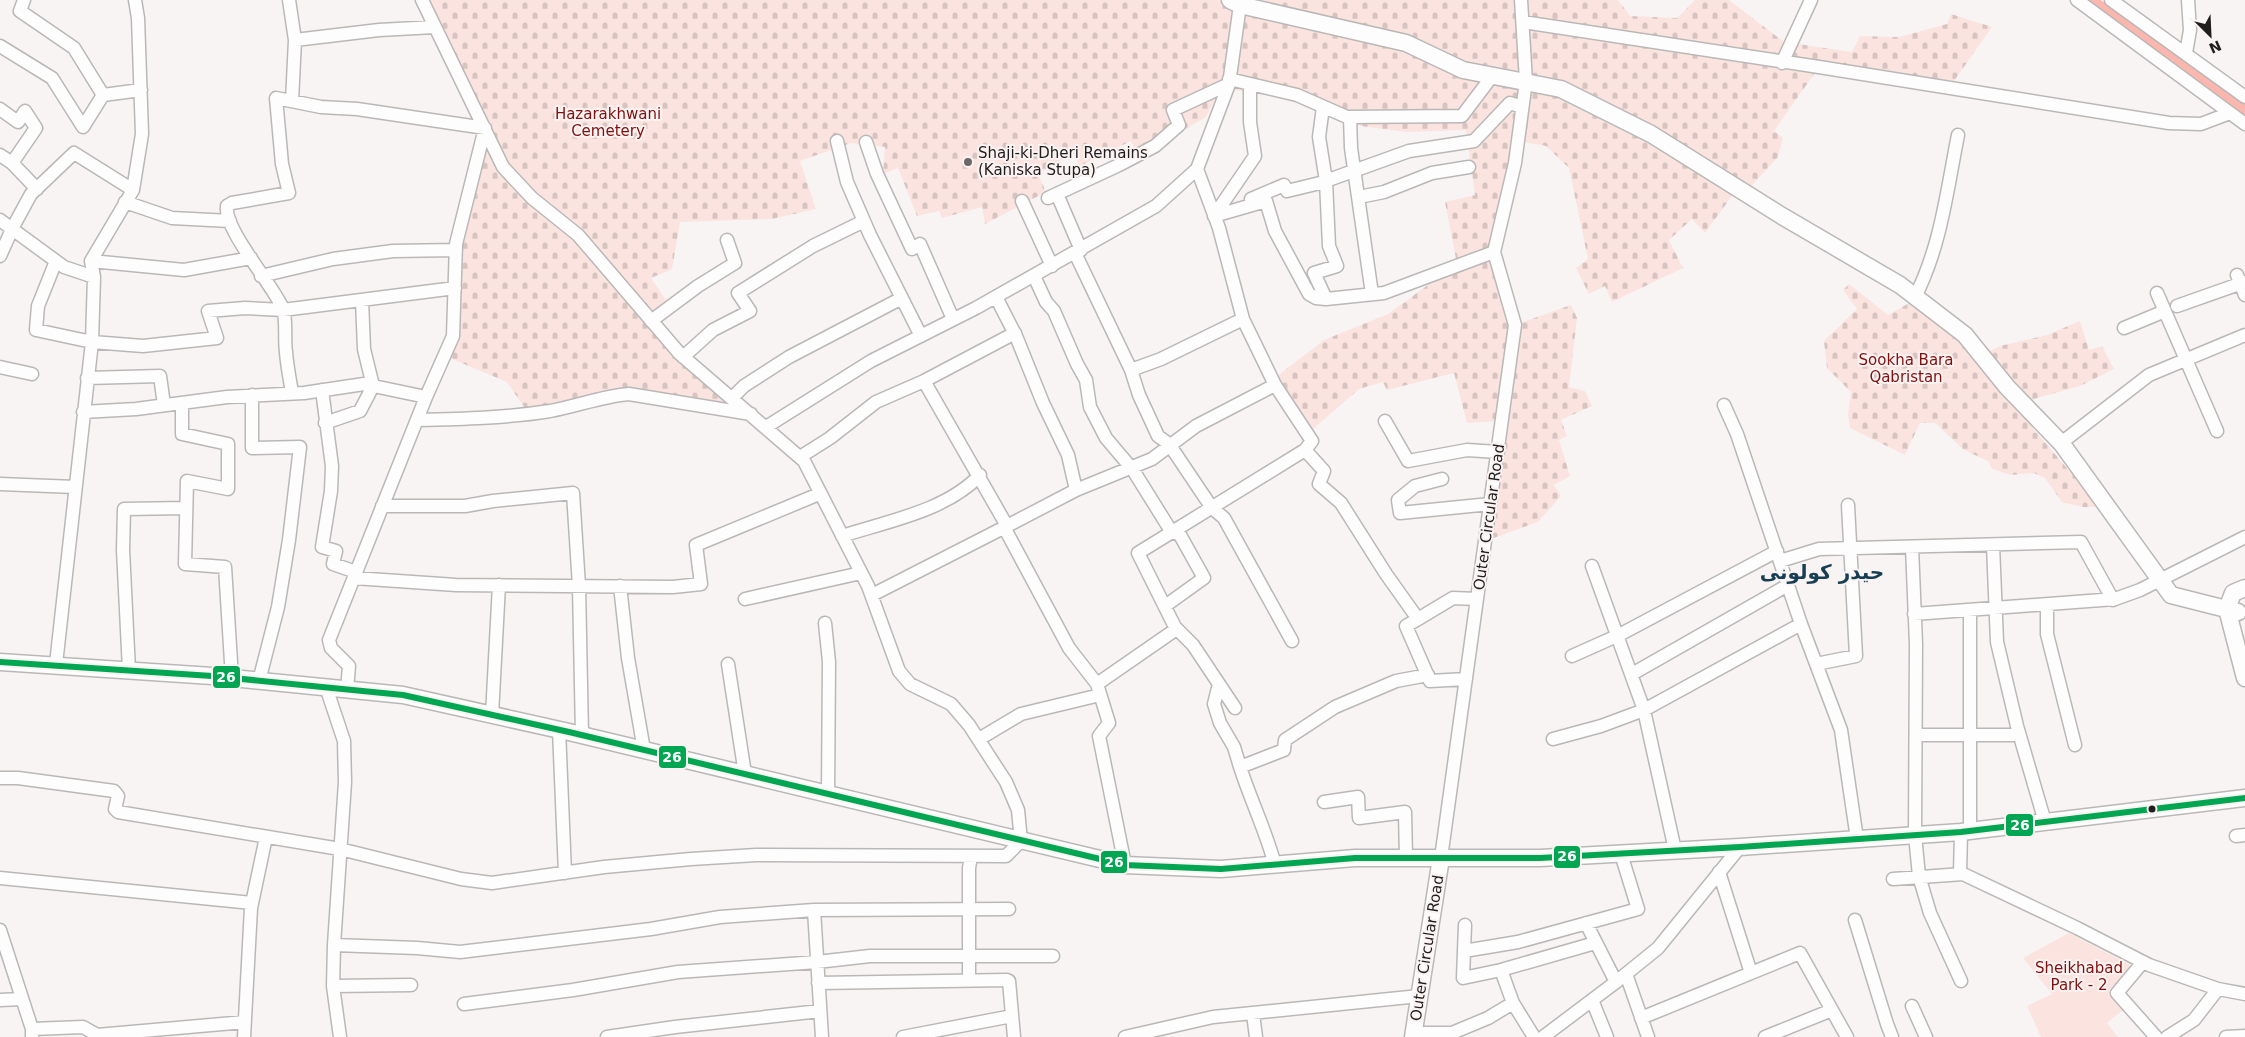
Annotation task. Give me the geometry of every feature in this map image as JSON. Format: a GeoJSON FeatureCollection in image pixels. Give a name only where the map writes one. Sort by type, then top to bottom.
{"type":"FeatureCollection","features":[{"type":"Feature","properties":{"kind":"main road"},"geometry":{"type":"LineString","coordinates":[[1235,2],[1406,43],[1463,70],[1561,89],[1651,134],[1782,216],[1900,285],[1965,335],[2007,387],[2061,443],[2171,595],[2237,610]]}},
{"type":"Feature","properties":{"kind":"main road"},"geometry":{"type":"LineString","coordinates":[[2245,588],[2233,593],[2245,638]]}},
{"type":"Feature","properties":{"kind":"main road"},"geometry":{"type":"LineString","coordinates":[[2237,610],[2245,678]]}},
{"type":"Feature","properties":{"kind":"main road"},"geometry":{"type":"LineString","coordinates":[[0,662],[56,664],[232,678],[403,695],[582,735],[1125,865],[1221,869],[1355,858],[1540,858],[1740,847],[1966,831],[2245,798]]}},
{"type":"Feature","properties":{"kind":"main road","name":"Outer Circular Road"},"geometry":{"type":"LineString","coordinates":[[1413,1035],[1441,858]]}},
{"type":"Feature","properties":{"kind":"street"},"geometry":{"type":"LineString","coordinates":[[24,0],[20,11],[74,48],[103,95]]}},
{"type":"Feature","properties":{"kind":"street"},"geometry":{"type":"LineString","coordinates":[[56,664],[92,342],[94,277],[90,261],[133,190],[142,134],[138,18],[135,0]]}},
{"type":"Feature","properties":{"kind":"street"},"geometry":{"type":"LineString","coordinates":[[289,0],[295,40],[292,101]]}},
{"type":"Feature","properties":{"kind":"street"},"geometry":{"type":"LineString","coordinates":[[0,778],[18,778],[114,790],[118,796],[115,809],[118,812],[340,849],[461,879],[492,883],[691,859],[756,855],[1006,856],[1021,841],[1018,810],[1006,782],[969,724],[951,704],[910,684],[899,671],[872,595],[819,494],[804,461],[766,426],[683,357],[578,235],[532,198],[503,167],[422,0]]}},
{"type":"Feature","properties":{"kind":"street","name":"Outer Circular Road"},"geometry":{"type":"LineString","coordinates":[[1441,858],[1515,325],[1494,252],[1514,164],[1526,81],[1522,0]]}},
{"type":"Feature","properties":{"kind":"street"},"geometry":{"type":"LineString","coordinates":[[1782,63],[1811,0]]}},
{"type":"Feature","properties":{"kind":"street"},"geometry":{"type":"LineString","coordinates":[[2076,0],[2245,124]]}},
{"type":"Feature","properties":{"kind":"street"},"geometry":{"type":"LineString","coordinates":[[2111,0],[2245,97]]}},
{"type":"Feature","properties":{"kind":"street"},"geometry":{"type":"LineString","coordinates":[[2186,54],[2190,30],[2188,0]]}},
{"type":"Feature","properties":{"kind":"street"},"geometry":{"type":"LineString","coordinates":[[766,426],[871,361],[996,297],[1156,206],[1197,169],[1229,81],[1235,2]]}},
{"type":"Feature","properties":{"kind":"street"},"geometry":{"type":"LineString","coordinates":[[1523,22],[1644,39],[1782,63],[2169,123],[2201,124],[2230,113]]}},
{"type":"Feature","properties":{"kind":"street"},"geometry":{"type":"LineString","coordinates":[[295,40],[379,30],[435,27]]}},
{"type":"Feature","properties":{"kind":"street"},"geometry":{"type":"LineString","coordinates":[[0,46],[52,78],[83,127],[103,95]]}},
{"type":"Feature","properties":{"kind":"street"},"geometry":{"type":"LineString","coordinates":[[1292,641],[1224,518],[1212,508],[1169,444],[1158,436],[1139,395],[1131,370],[1053,196],[1120,165],[1155,146],[1179,125],[1173,110],[1229,81],[1297,95],[1350,117],[1462,116],[1493,75]]}},
{"type":"Feature","properties":{"kind":"street"},"geometry":{"type":"LineString","coordinates":[[1214,216],[1255,156],[1250,122],[1250,84]]}},
{"type":"Feature","properties":{"kind":"street"},"geometry":{"type":"LineString","coordinates":[[103,95],[141,90]]}},
{"type":"Feature","properties":{"kind":"street"},"geometry":{"type":"LineString","coordinates":[[292,393],[286,352],[283,310],[261,276],[226,211],[227,206],[232,203],[288,193],[282,164],[276,98],[321,107],[357,109],[485,128]]}},
{"type":"Feature","properties":{"kind":"street"},"geometry":{"type":"LineString","coordinates":[[1214,216],[1284,185],[1287,190],[1326,181],[1409,151],[1474,141],[1510,104],[1522,107]]}},
{"type":"Feature","properties":{"kind":"street"},"geometry":{"type":"LineString","coordinates":[[1323,106],[1318,137],[1326,181],[1329,246],[1337,266],[1314,273],[1326,299]]}},
{"type":"Feature","properties":{"kind":"street"},"geometry":{"type":"LineString","coordinates":[[0,109],[18,122],[24,111],[36,128],[12,163]]}},
{"type":"Feature","properties":{"kind":"street"},"geometry":{"type":"LineString","coordinates":[[1350,117],[1350,148],[1359,197],[1372,294]]}},
{"type":"Feature","properties":{"kind":"street"},"geometry":{"type":"LineString","coordinates":[[347,690],[349,666],[331,648],[329,640],[416,420],[454,336],[456,250],[485,128]]}},
{"type":"Feature","properties":{"kind":"street"},"geometry":{"type":"LineString","coordinates":[[1915,296],[1927,273],[1935,249],[1958,135]]}},
{"type":"Feature","properties":{"kind":"street"},"geometry":{"type":"LineString","coordinates":[[837,141],[847,182],[864,221],[921,336]]}},
{"type":"Feature","properties":{"kind":"street"},"geometry":{"type":"LineString","coordinates":[[866,142],[877,174],[912,249],[920,244],[953,319]]}},
{"type":"Feature","properties":{"kind":"street"},"geometry":{"type":"LineString","coordinates":[[0,256],[31,194],[74,153],[133,190]]}},
{"type":"Feature","properties":{"kind":"street"},"geometry":{"type":"LineString","coordinates":[[0,155],[12,163],[37,189]]}},
{"type":"Feature","properties":{"kind":"street"},"geometry":{"type":"LineString","coordinates":[[1359,197],[1384,192],[1432,173],[1469,167]]}},
{"type":"Feature","properties":{"kind":"street"},"geometry":{"type":"LineString","coordinates":[[1197,169],[1214,216],[1243,319],[1275,385],[1312,441],[1305,450],[1138,553],[1175,627],[1193,645],[1235,708]]}},
{"type":"Feature","properties":{"kind":"street"},"geometry":{"type":"LineString","coordinates":[[1022,201],[1052,266]]}},
{"type":"Feature","properties":{"kind":"street"},"geometry":{"type":"LineString","coordinates":[[125,202],[172,218],[230,221]]}},
{"type":"Feature","properties":{"kind":"street"},"geometry":{"type":"LineString","coordinates":[[1214,216],[1266,202],[1275,231],[1294,269],[1309,294],[1316,298],[1326,299],[1384,293],[1494,252]]}},
{"type":"Feature","properties":{"kind":"street"},"geometry":{"type":"LineString","coordinates":[[0,220],[64,267],[94,277]]}},
{"type":"Feature","properties":{"kind":"street"},"geometry":{"type":"LineString","coordinates":[[683,357],[713,330],[750,311],[738,293],[813,246],[864,221]]}},
{"type":"Feature","properties":{"kind":"street"},"geometry":{"type":"LineString","coordinates":[[651,321],[698,286],[735,263],[727,240]]}},
{"type":"Feature","properties":{"kind":"street"},"geometry":{"type":"LineString","coordinates":[[261,276],[332,259],[394,250],[456,250]]}},
{"type":"Feature","properties":{"kind":"street"},"geometry":{"type":"LineString","coordinates":[[90,261],[184,270],[251,258]]}},
{"type":"Feature","properties":{"kind":"street"},"geometry":{"type":"LineString","coordinates":[[56,261],[38,306],[36,330],[92,342],[143,346],[216,338],[208,312],[245,308],[283,310],[455,288]]}},
{"type":"Feature","properties":{"kind":"street"},"geometry":{"type":"LineString","coordinates":[[1034,276],[1046,302],[1054,311],[1086,380],[1090,408],[1106,438],[1132,469],[1171,531],[1180,535],[1204,578],[1165,606]]}},
{"type":"Feature","properties":{"kind":"street"},"geometry":{"type":"LineString","coordinates":[[2177,306],[2240,280],[2245,295]]}},
{"type":"Feature","properties":{"kind":"street"},"geometry":{"type":"LineString","coordinates":[[2157,293],[2217,431]]}},
{"type":"Feature","properties":{"kind":"street"},"geometry":{"type":"LineString","coordinates":[[996,297],[1015,333],[1043,403],[1068,455],[1076,490]]}},
{"type":"Feature","properties":{"kind":"street"},"geometry":{"type":"LineString","coordinates":[[732,398],[744,386],[789,357],[902,298]]}},
{"type":"Feature","properties":{"kind":"street"},"geometry":{"type":"LineString","coordinates":[[325,423],[360,411],[373,386],[364,349],[362,300]]}},
{"type":"Feature","properties":{"kind":"street"},"geometry":{"type":"LineString","coordinates":[[2124,328],[2165,311]]}},
{"type":"Feature","properties":{"kind":"street"},"geometry":{"type":"LineString","coordinates":[[1131,370],[1161,359],[1243,319]]}},
{"type":"Feature","properties":{"kind":"street"},"geometry":{"type":"LineString","coordinates":[[800,457],[830,438],[876,402],[924,381],[1015,333]]}},
{"type":"Feature","properties":{"kind":"street"},"geometry":{"type":"LineString","coordinates":[[2061,443],[2149,374],[2245,335]]}},
{"type":"Feature","properties":{"kind":"street"},"geometry":{"type":"LineString","coordinates":[[0,367],[32,374]]}},
{"type":"Feature","properties":{"kind":"street"},"geometry":{"type":"LineString","coordinates":[[87,378],[160,376],[164,405]]}},
{"type":"Feature","properties":{"kind":"street"},"geometry":{"type":"LineString","coordinates":[[924,381],[972,466],[980,475],[1069,648],[1098,690],[1109,723],[1099,736],[1125,865]]}},
{"type":"Feature","properties":{"kind":"street"},"geometry":{"type":"LineString","coordinates":[[83,412],[252,395],[292,393],[364,384],[426,396]]}},
{"type":"Feature","properties":{"kind":"street"},"geometry":{"type":"LineString","coordinates":[[872,595],[1076,490],[1132,469],[1152,459],[1169,444],[1196,426],[1275,385]]}},
{"type":"Feature","properties":{"kind":"street"},"geometry":{"type":"LineString","coordinates":[[322,390],[332,466],[331,490],[322,547],[336,551],[333,564],[355,575],[456,585],[673,587],[701,584],[696,545],[819,494]]}},
{"type":"Feature","properties":{"kind":"street"},"geometry":{"type":"LineString","coordinates":[[416,420],[506,418],[586,404],[613,395],[629,394],[750,414]]}},
{"type":"Feature","properties":{"kind":"street"},"geometry":{"type":"LineString","coordinates":[[252,395],[252,448],[300,447],[289,540],[278,607],[259,681]]}},
{"type":"Feature","properties":{"kind":"street"},"geometry":{"type":"LineString","coordinates":[[182,403],[182,434],[228,444],[228,489],[186,481],[185,564],[225,567],[232,678]]}},
{"type":"Feature","properties":{"kind":"street"},"geometry":{"type":"LineString","coordinates":[[1724,405],[1737,434],[1801,624],[1841,730],[1857,839]]}},
{"type":"Feature","properties":{"kind":"street"},"geometry":{"type":"LineString","coordinates":[[1385,421],[1408,461],[1467,450],[1498,452]]}},
{"type":"Feature","properties":{"kind":"street"},"geometry":{"type":"LineString","coordinates":[[1305,450],[1324,471],[1319,484],[1341,503],[1418,619]]}},
{"type":"Feature","properties":{"kind":"street"},"geometry":{"type":"LineString","coordinates":[[842,536],[934,506],[972,483],[980,475]]}},
{"type":"Feature","properties":{"kind":"street"},"geometry":{"type":"LineString","coordinates":[[1442,480],[1415,486],[1398,500],[1400,513],[1490,504]]}},
{"type":"Feature","properties":{"kind":"street"},"geometry":{"type":"LineString","coordinates":[[0,484],[75,487]]}},
{"type":"Feature","properties":{"kind":"street"},"geometry":{"type":"LineString","coordinates":[[382,506],[465,506],[493,501],[573,493],[579,586],[582,735]]}},
{"type":"Feature","properties":{"kind":"street"},"geometry":{"type":"LineString","coordinates":[[1816,664],[1856,656],[1848,504]]}},
{"type":"Feature","properties":{"kind":"street"},"geometry":{"type":"LineString","coordinates":[[129,670],[123,550],[124,509],[186,508]]}},
{"type":"Feature","properties":{"kind":"street"},"geometry":{"type":"LineString","coordinates":[[1914,614],[2113,600],[2160,580],[2245,537]]}},
{"type":"Feature","properties":{"kind":"street"},"geometry":{"type":"LineString","coordinates":[[1572,656],[1778,556],[1819,549],[2081,542],[2113,600]]}},
{"type":"Feature","properties":{"kind":"street"},"geometry":{"type":"LineString","coordinates":[[1993,545],[1997,642],[2019,735],[2046,822]]}},
{"type":"Feature","properties":{"kind":"street"},"geometry":{"type":"LineString","coordinates":[[1912,547],[1916,835],[1919,876],[1930,913],[1960,981]]}},
{"type":"Feature","properties":{"kind":"street"},"geometry":{"type":"LineString","coordinates":[[1592,566],[1644,710],[1675,850]]}},
{"type":"Feature","properties":{"kind":"street"},"geometry":{"type":"LineString","coordinates":[[745,599],[861,573]]}},
{"type":"Feature","properties":{"kind":"street"},"geometry":{"type":"LineString","coordinates":[[492,715],[499,585]]}},
{"type":"Feature","properties":{"kind":"street"},"geometry":{"type":"LineString","coordinates":[[1632,674],[1788,585]]}},
{"type":"Feature","properties":{"kind":"street"},"geometry":{"type":"LineString","coordinates":[[620,586],[628,658],[644,750]]}},
{"type":"Feature","properties":{"kind":"street"},"geometry":{"type":"LineString","coordinates":[[1466,679],[1430,681],[1406,626],[1453,598],[1477,598]]}},
{"type":"Feature","properties":{"kind":"street"},"geometry":{"type":"LineString","coordinates":[[2047,605],[2047,634],[2075,745]]}},
{"type":"Feature","properties":{"kind":"street"},"geometry":{"type":"LineString","coordinates":[[1960,874],[1966,831],[1970,735],[1970,610]]}},
{"type":"Feature","properties":{"kind":"street"},"geometry":{"type":"LineString","coordinates":[[825,623],[829,662],[828,794]]}},
{"type":"Feature","properties":{"kind":"street"},"geometry":{"type":"LineString","coordinates":[[1553,739],[1601,726],[1644,710],[1801,624]]}},
{"type":"Feature","properties":{"kind":"street"},"geometry":{"type":"LineString","coordinates":[[979,739],[1020,714],[1098,690],[1174,630],[1175,627]]}},
{"type":"Feature","properties":{"kind":"street"},"geometry":{"type":"LineString","coordinates":[[728,664],[745,774]]}},
{"type":"Feature","properties":{"kind":"street"},"geometry":{"type":"LineString","coordinates":[[1240,767],[1284,750],[1285,740],[1335,707],[1396,680],[1428,675]]}},
{"type":"Feature","properties":{"kind":"street"},"geometry":{"type":"LineString","coordinates":[[1219,684],[1214,704],[1220,723],[1234,747],[1254,807],[1265,828],[1276,865]]}},
{"type":"Feature","properties":{"kind":"street"},"geometry":{"type":"LineString","coordinates":[[326,687],[344,742],[345,782],[333,986],[340,1037]]}},
{"type":"Feature","properties":{"kind":"street"},"geometry":{"type":"LineString","coordinates":[[559,730],[564,873]]}},
{"type":"Feature","properties":{"kind":"street"},"geometry":{"type":"LineString","coordinates":[[1916,735],[2019,735]]}},
{"type":"Feature","properties":{"kind":"street"},"geometry":{"type":"LineString","coordinates":[[1324,802],[1358,797],[1360,818],[1405,812],[1406,858]]}},
{"type":"Feature","properties":{"kind":"street"},"geometry":{"type":"LineString","coordinates":[[244,1037],[252,903],[266,837]]}},
{"type":"Feature","properties":{"kind":"street"},"geometry":{"type":"LineString","coordinates":[[1543,1037],[1658,948],[1740,847]]}},
{"type":"Feature","properties":{"kind":"street"},"geometry":{"type":"LineString","coordinates":[[1464,951],[1518,942],[1638,909],[1621,854]]}},
{"type":"Feature","properties":{"kind":"street"},"geometry":{"type":"LineString","coordinates":[[969,981],[969,868],[971,856]]}},
{"type":"Feature","properties":{"kind":"street"},"geometry":{"type":"LineString","coordinates":[[1719,872],[1751,973]]}},
{"type":"Feature","properties":{"kind":"street"},"geometry":{"type":"LineString","coordinates":[[1893,879],[1960,874],[2077,928],[2143,962],[2218,989],[2245,994]]}},
{"type":"Feature","properties":{"kind":"street"},"geometry":{"type":"LineString","coordinates":[[0,878],[252,903]]}},
{"type":"Feature","properties":{"kind":"street"},"geometry":{"type":"LineString","coordinates":[[334,945],[417,948],[460,952],[651,929],[720,917],[814,910],[1009,909]]}},
{"type":"Feature","properties":{"kind":"street"},"geometry":{"type":"LineString","coordinates":[[814,910],[822,1037]]}},
{"type":"Feature","properties":{"kind":"street"},"geometry":{"type":"LineString","coordinates":[[1855,920],[1892,1037]]}},
{"type":"Feature","properties":{"kind":"street"},"geometry":{"type":"LineString","coordinates":[[1586,923],[1595,943],[1621,978],[1641,1018],[1648,1037]]}},
{"type":"Feature","properties":{"kind":"street"},"geometry":{"type":"LineString","coordinates":[[1465,925],[1463,978],[1501,970],[1595,943]]}},
{"type":"Feature","properties":{"kind":"street"},"geometry":{"type":"LineString","coordinates":[[0,930],[2,948],[22,999],[32,1033],[83,1027],[97,1035],[175,1032],[245,1022]]}},
{"type":"Feature","properties":{"kind":"street"},"geometry":{"type":"LineString","coordinates":[[1641,1018],[1800,953],[1847,1037]]}},
{"type":"Feature","properties":{"kind":"street"},"geometry":{"type":"LineString","coordinates":[[464,1004],[574,990],[678,972],[817,962],[870,956],[1053,956]]}},
{"type":"Feature","properties":{"kind":"street"},"geometry":{"type":"LineString","coordinates":[[2143,962],[2117,993],[2156,1037]]}},
{"type":"Feature","properties":{"kind":"street"},"geometry":{"type":"LineString","coordinates":[[1501,970],[1513,1004],[1534,1037]]}},
{"type":"Feature","properties":{"kind":"street"},"geometry":{"type":"LineString","coordinates":[[818,983],[1007,980],[1009,981],[1014,1037]]}},
{"type":"Feature","properties":{"kind":"street"},"geometry":{"type":"LineString","coordinates":[[333,986],[411,985]]}},
{"type":"Feature","properties":{"kind":"street"},"geometry":{"type":"LineString","coordinates":[[2167,1037],[2194,1020],[2218,989]]}},
{"type":"Feature","properties":{"kind":"street"},"geometry":{"type":"LineString","coordinates":[[1125,1037],[1213,1018],[1419,996]]}},
{"type":"Feature","properties":{"kind":"street"},"geometry":{"type":"LineString","coordinates":[[0,1000],[22,999]]}},
{"type":"Feature","properties":{"kind":"street"},"geometry":{"type":"LineString","coordinates":[[1592,1000],[1607,1037]]}},
{"type":"Feature","properties":{"kind":"street"},"geometry":{"type":"LineString","coordinates":[[1413,1035],[1452,1033],[1488,1018],[1513,1004]]}},
{"type":"Feature","properties":{"kind":"street"},"geometry":{"type":"LineString","coordinates":[[1912,1006],[1926,1037]]}},
{"type":"Feature","properties":{"kind":"street"},"geometry":{"type":"LineString","coordinates":[[1765,1037],[1832,1010]]}},
{"type":"Feature","properties":{"kind":"street"},"geometry":{"type":"LineString","coordinates":[[607,1037],[675,1027],[820,1011]]}},
{"type":"Feature","properties":{"kind":"street"},"geometry":{"type":"LineString","coordinates":[[1253,1014],[1256,1037]]}},
{"type":"Feature","properties":{"kind":"street"},"geometry":{"type":"LineString","coordinates":[[903,1037],[1012,1016]]}},
{"type":"Feature","properties":{"kind":"street"},"geometry":{"type":"LineString","coordinates":[[2226,1037],[2245,1036]]}},
{"type":"Feature","properties":{"kind":"green space","name":"Hazarakhwani Cemetery"},"geometry":{"type":"Polygon","coordinates":[[[422,0],[1618,0],[1630,16],[1677,18],[1695,0],[1729,0],[1784,42],[1852,52],[1860,36],[1899,37],[1947,24],[1951,14],[1992,27],[1949,88],[1819,67],[1774,131],[1783,138],[1778,157],[1745,193],[1737,189],[1705,233],[1692,219],[1669,240],[1683,268],[1612,302],[1605,286],[1589,294],[1576,268],[1588,259],[1569,168],[1546,146],[1518,141],[1494,252],[1515,325],[1571,305],[1577,318],[1569,387],[1585,391],[1592,406],[1561,420],[1567,436],[1559,440],[1570,476],[1554,485],[1561,496],[1538,522],[1485,541],[1502,421],[1467,423],[1454,373],[1387,390],[1383,382],[1359,389],[1305,436],[1268,383],[1324,340],[1388,314],[1457,264],[1445,202],[1475,195],[1466,130],[1407,132],[1345,124],[1290,99],[1221,88],[1206,117],[1138,157],[1131,141],[1080,166],[1073,153],[1038,174],[1046,192],[985,224],[982,207],[942,218],[939,211],[917,216],[898,168],[883,174],[885,147],[851,143],[800,161],[816,209],[772,219],[680,222],[672,269],[651,278],[670,306],[648,317],[751,414],[629,394],[529,414],[507,382],[445,356],[453,336],[456,244],[485,128],[422,0]]]}},
{"type":"Feature","properties":{"kind":"green space","name":"Sookha Bara Qabristan"},"geometry":{"type":"Polygon","coordinates":[[[1849,284],[1888,315],[1911,302],[1955,333],[1973,359],[2000,346],[2047,335],[2080,321],[2089,350],[2102,346],[2114,369],[2080,386],[2013,405],[2100,507],[2083,507],[2062,502],[2045,478],[2034,473],[2010,475],[1992,469],[1988,461],[1964,450],[1935,423],[1920,423],[1905,455],[1850,428],[1848,414],[1851,392],[1827,368],[1824,341],[1857,309],[1843,290],[1849,284]]]}},
{"type":"Feature","properties":{"kind":"green space","name":"Sheikhabad Park - 2"},"geometry":{"type":"Polygon","coordinates":[[[2069,933],[2132,966],[2109,990],[2123,1010],[2107,1023],[2118,1037],[2041,1037],[2027,1006],[2052,994],[2023,958],[2069,933]]]}},
{"type":"Feature","properties":{"kind":"waterway"},"geometry":{"type":"LineString","coordinates":[[2092,0],[2245,110]]}},
{"type":"Feature","properties":{"kind":"transit line","name":"26"},"geometry":{"type":"LineString","coordinates":[[0,662],[212,676],[403,695],[569,732],[1125,865],[1221,869],[1355,858],[1540,858],[1740,847],[1961,832],[2245,798]]}},
{"type":"Feature","properties":{"kind":"place","name":"Shaji-ki-Dheri Remains (Kaniska Stupa)"},"geometry":{"type":"Point","coordinates":[968,162]}},
{"type":"Feature","properties":{"kind":"district","name":"حیدر کولونی"},"geometry":{"type":"Point","coordinates":[1822,572]}}]}
